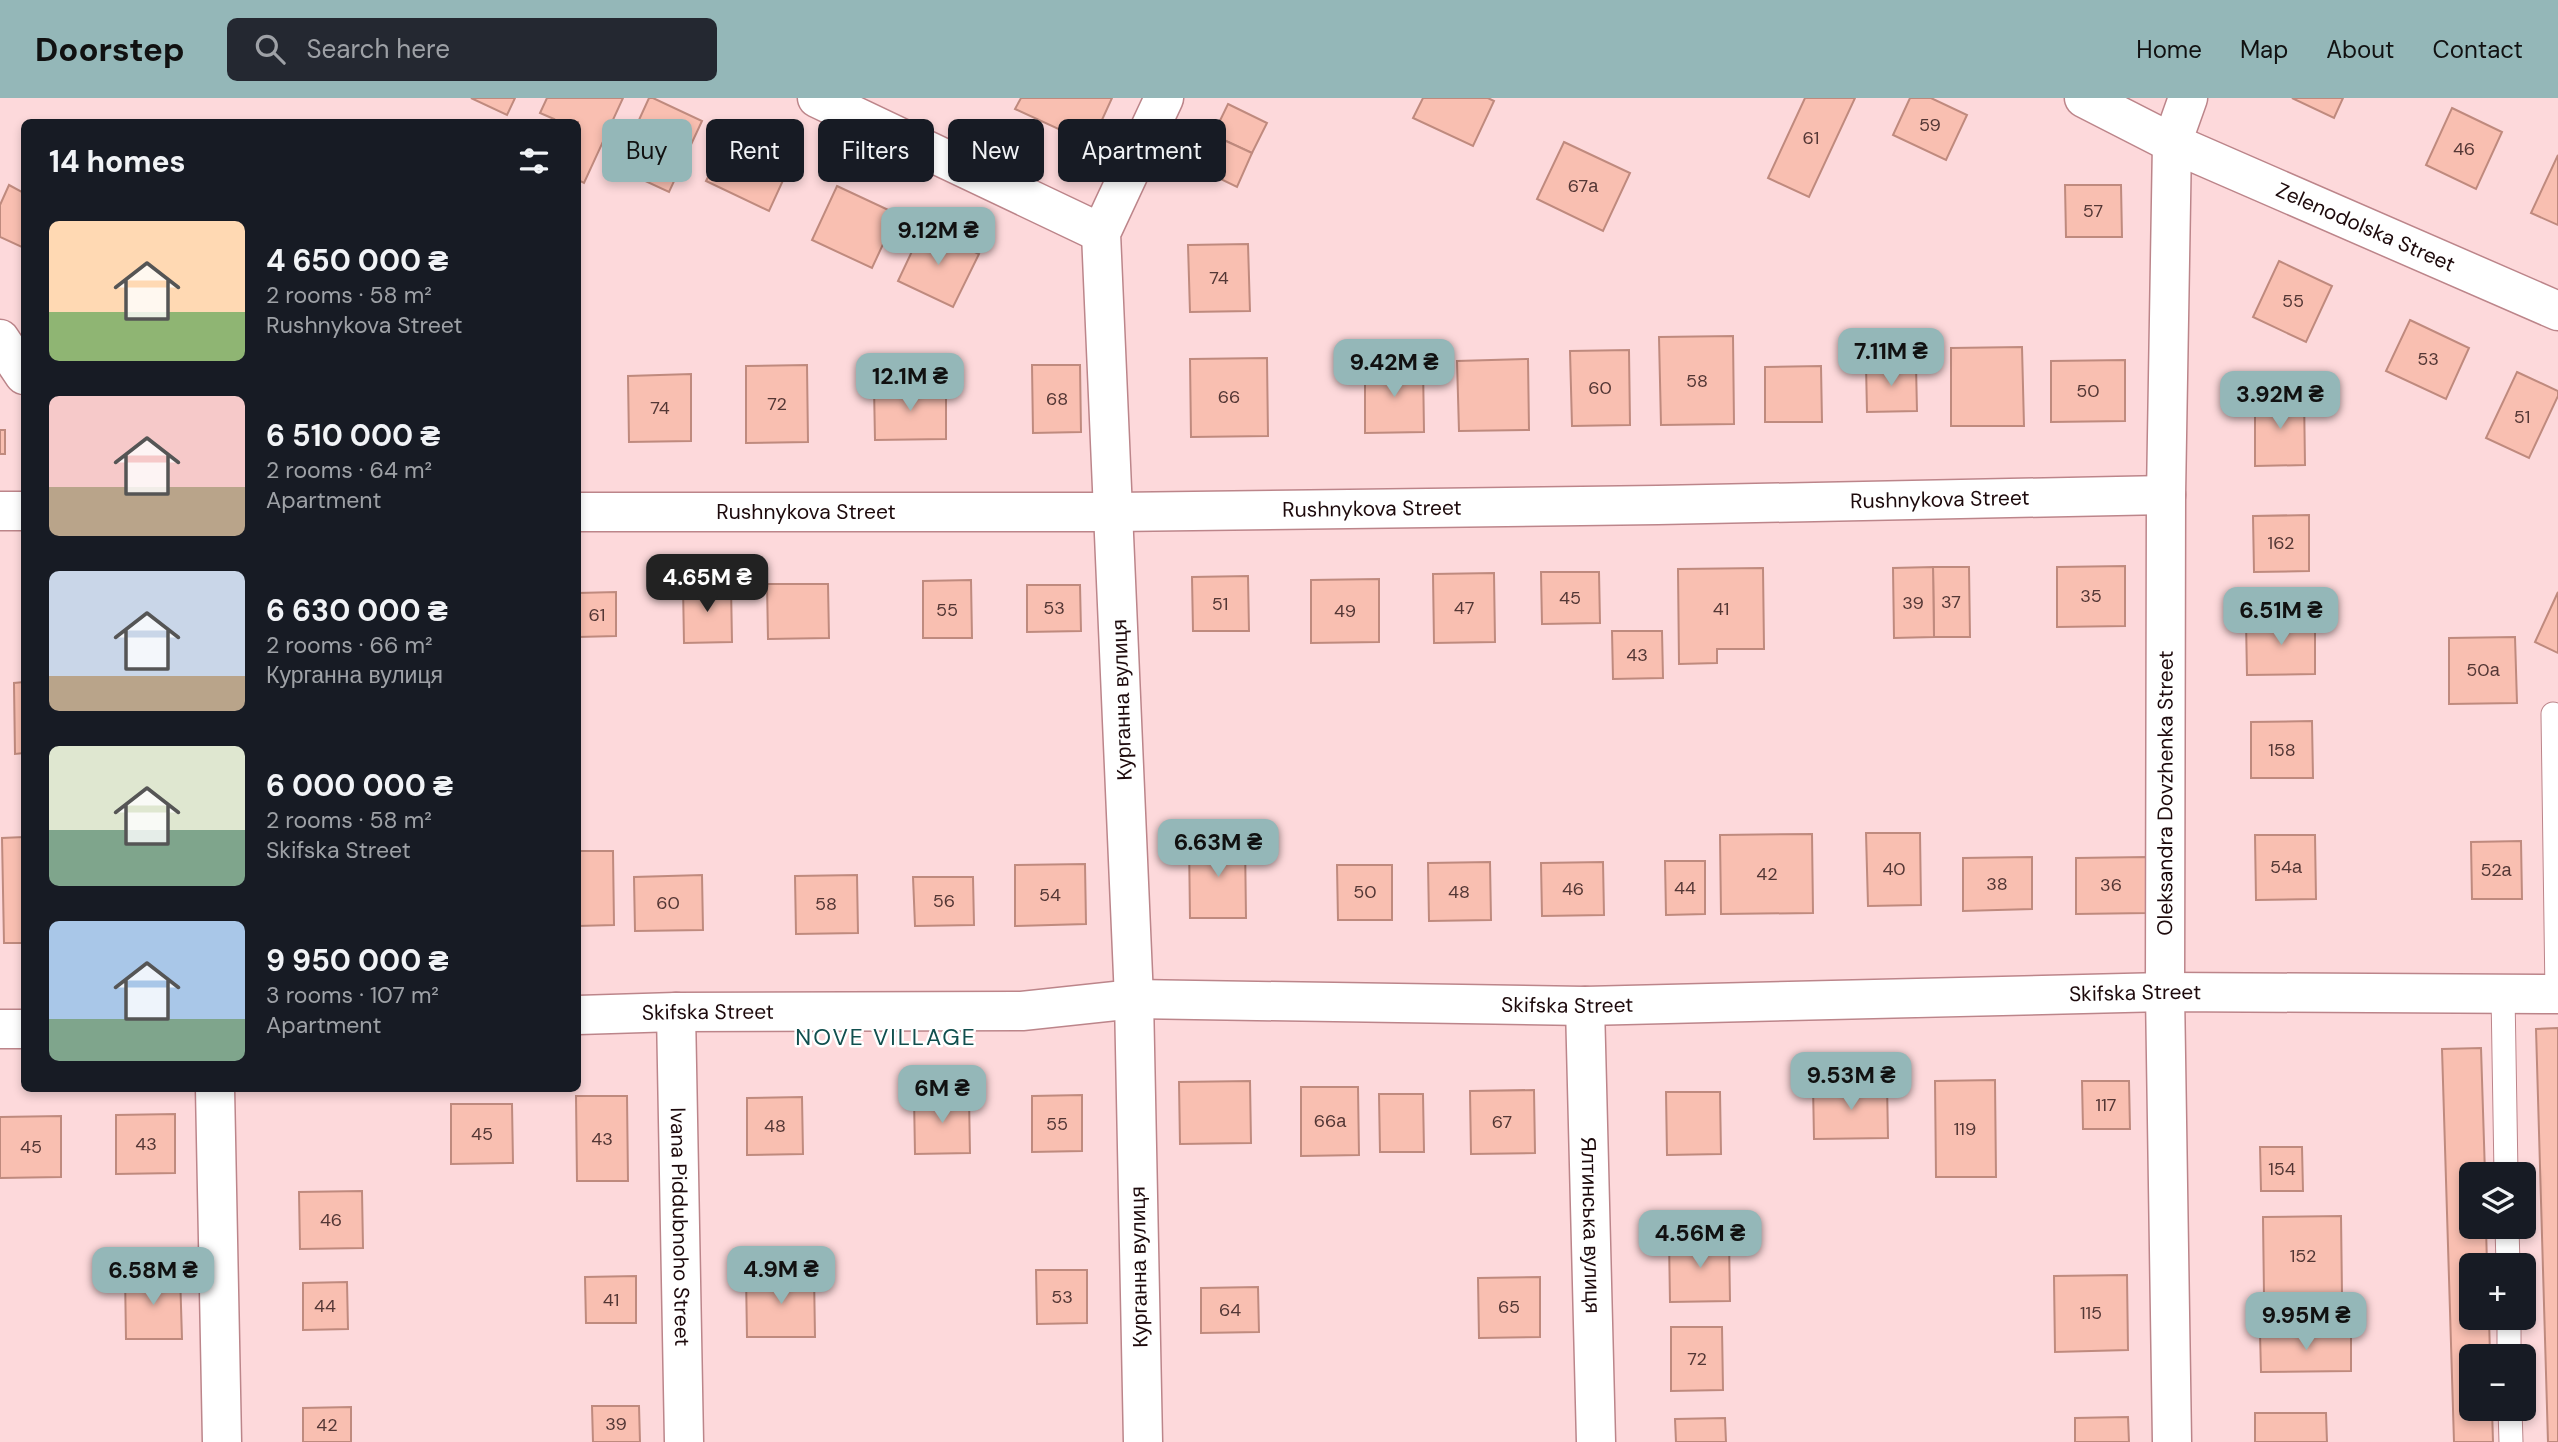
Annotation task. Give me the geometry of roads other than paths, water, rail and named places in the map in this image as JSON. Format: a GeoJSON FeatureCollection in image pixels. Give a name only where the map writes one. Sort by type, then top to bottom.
{"type":"FeatureCollection","features":[{"type":"Feature","properties":{"kind":"street"},"geometry":{"type":"LineString","coordinates":[[817,98],[1101,233]]}},
{"type":"Feature","properties":{"kind":"street","name":"Курганна вулиця"},"geometry":{"type":"LineString","coordinates":[[1143,1442],[1134,999],[1101,233],[1164,98]]}},
{"type":"Feature","properties":{"kind":"street","name":"Zelenodolska Street"},"geometry":{"type":"LineString","coordinates":[[2084,98],[2172,143],[2558,312]]}},
{"type":"Feature","properties":{"kind":"street"},"geometry":{"type":"LineString","coordinates":[[2172,143],[2189,98]]}},
{"type":"Feature","properties":{"kind":"street","name":"Oleksandra Dovzhenka Street"},"geometry":{"type":"LineString","coordinates":[[2172,143],[2166,495],[2165,992],[2172,1442]]}},
{"type":"Feature","properties":{"kind":"street"},"geometry":{"type":"LineString","coordinates":[[0,339],[21,370]]}},
{"type":"Feature","properties":{"kind":"street","name":"Rushnykova Street"},"geometry":{"type":"LineString","coordinates":[[581,512],[1115,512],[2166,495]]}},
{"type":"Feature","properties":{"kind":"street"},"geometry":{"type":"LineString","coordinates":[[0,511],[21,511]]}},
{"type":"Feature","properties":{"kind":"street","name":"Skifska Street"},"geometry":{"type":"LineString","coordinates":[[581,1015],[1022,1011],[1134,999],[1585,1006],[2165,992],[2557,994]]}},
{"type":"Feature","properties":{"kind":"street","name":"Ялтинська вулиця"},"geometry":{"type":"LineString","coordinates":[[1585,1006],[1596,1442]]}},
{"type":"Feature","properties":{"kind":"street","name":"Ivana Piddubnoho Street"},"geometry":{"type":"LineString","coordinates":[[676,1012],[684,1442]]}},
{"type":"Feature","properties":{"kind":"street"},"geometry":{"type":"LineString","coordinates":[[0,1029],[21,1029]]}},
{"type":"Feature","properties":{"kind":"street"},"geometry":{"type":"LineString","coordinates":[[215,1092],[222,1442]]}},
{"type":"Feature","properties":{"kind":"lane"},"geometry":{"type":"LineString","coordinates":[[2553,714],[2557,994]]}},
{"type":"Feature","properties":{"kind":"lane"},"geometry":{"type":"LineString","coordinates":[[2503,994],[2506,1162]]}},
{"type":"Feature","properties":{"kind":"lane"},"geometry":{"type":"LineString","coordinates":[[2510,1421],[2511,1442]]}},
{"type":"Feature","properties":{"kind":"district","name":"NOVE VILLAGE"},"geometry":{"type":"Point","coordinates":[886,1037]}}]}
